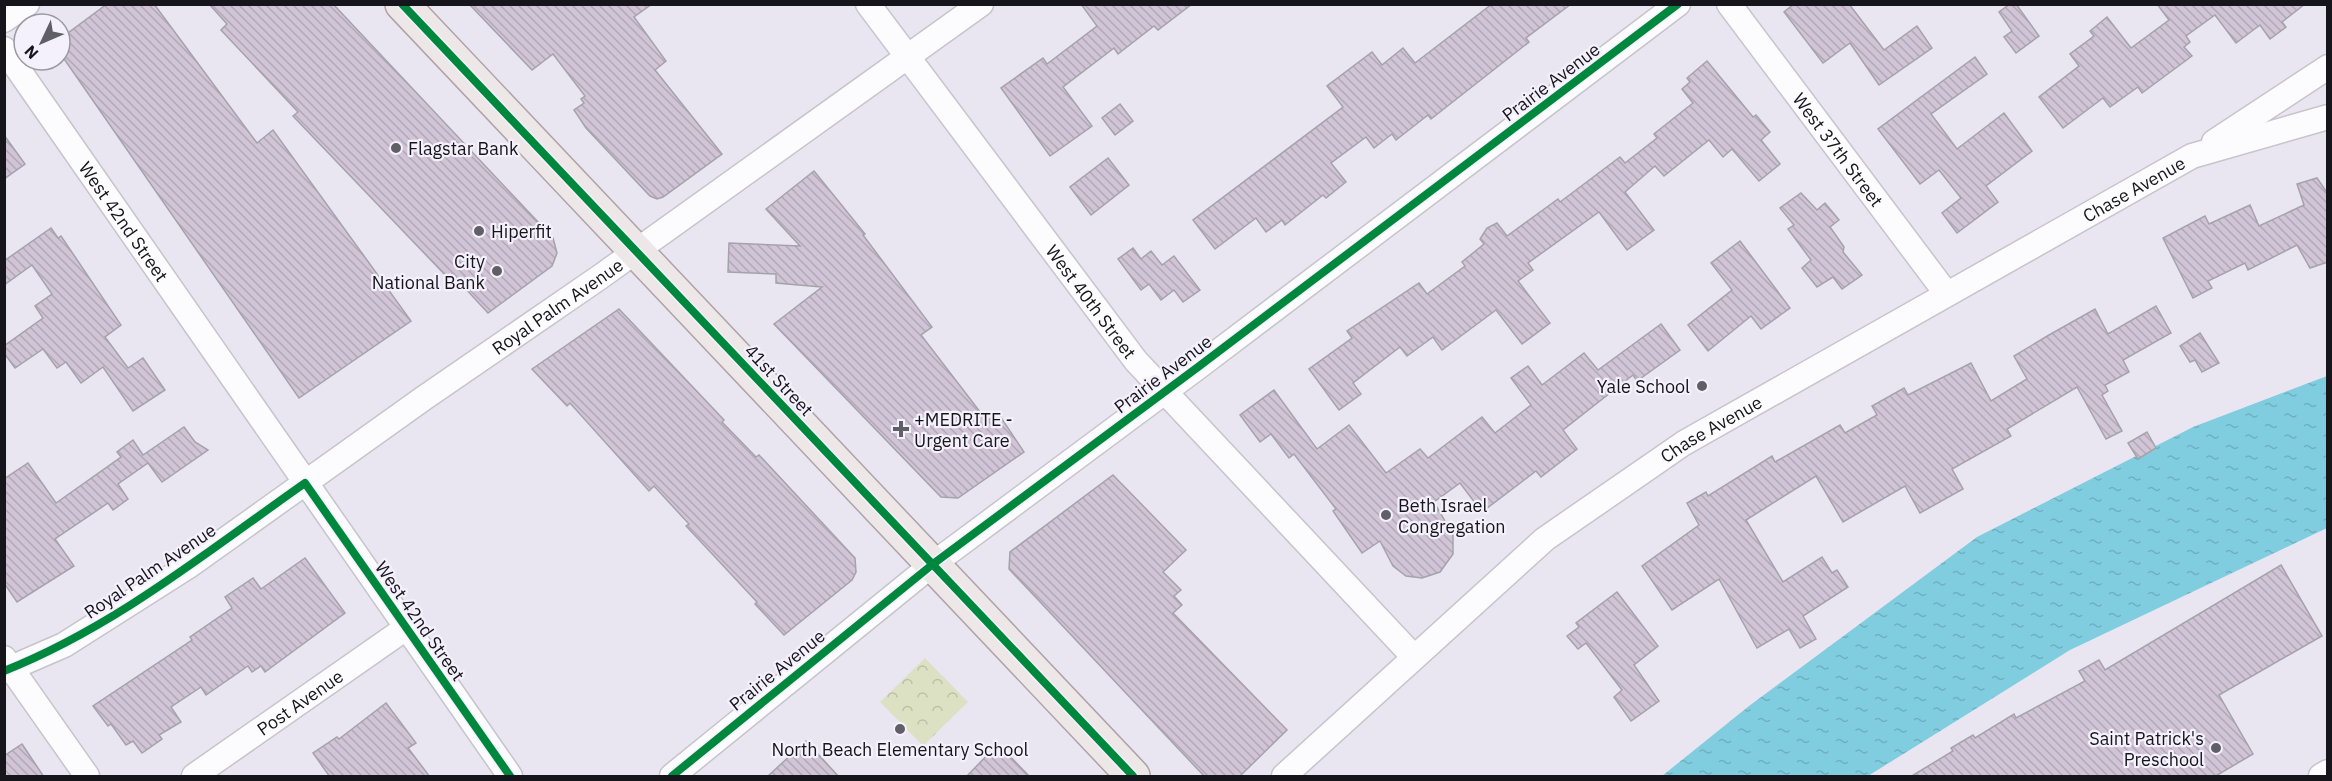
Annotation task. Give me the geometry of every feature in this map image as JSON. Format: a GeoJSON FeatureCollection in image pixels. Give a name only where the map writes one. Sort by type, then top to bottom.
{"type":"FeatureCollection","features":[{"type":"Feature","properties":{"kind":"main road","name":"41st Street"},"geometry":{"type":"LineString","coordinates":[[402,4],[1133,777]]}},
{"type":"Feature","properties":{"kind":"street"},"geometry":{"type":"LineString","coordinates":[[4,20],[27,4]]}},
{"type":"Feature","properties":{"kind":"street","name":"West 40th Street"},"geometry":{"type":"LineString","coordinates":[[868,4],[1136,361],[1413,657]]}},
{"type":"Feature","properties":{"kind":"street","name":"Royal Palm Avenue"},"geometry":{"type":"LineString","coordinates":[[7,666],[64,645],[190,565],[908,59],[981,4]]}},
{"type":"Feature","properties":{"kind":"street","name":"Prairie Avenue"},"geometry":{"type":"LineString","coordinates":[[672,777],[933,564],[1678,4]]}},
{"type":"Feature","properties":{"kind":"street","name":"West 37th Street"},"geometry":{"type":"LineString","coordinates":[[1729,4],[1946,293]]}},
{"type":"Feature","properties":{"kind":"street","name":"West 42nd Street"},"geometry":{"type":"LineString","coordinates":[[4,49],[510,777]]}},
{"type":"Feature","properties":{"kind":"street","name":"Chase Avenue"},"geometry":{"type":"LineString","coordinates":[[1284,777],[1545,539],[1684,443],[2192,156],[2328,67]]}},
{"type":"Feature","properties":{"kind":"street","name":"Chase Avenue"},"geometry":{"type":"LineString","coordinates":[[2192,156],[2328,117]]}},
{"type":"Feature","properties":{"kind":"street","name":"Post Avenue"},"geometry":{"type":"LineString","coordinates":[[194,777],[406,628]]}},
{"type":"Feature","properties":{"kind":"street"},"geometry":{"type":"LineString","coordinates":[[7,666],[87,777]]}},
{"type":"Feature","properties":{"kind":"street"},"geometry":{"type":"LineString","coordinates":[[2321,777],[2328,772]]}},
{"type":"Feature","properties":{"kind":"green space"},"geometry":{"type":"Polygon","coordinates":[[[925,658],[968,702],[923,746],[880,702],[925,658]]]}},
{"type":"Feature","properties":{"kind":"water"},"geometry":{"type":"Polygon","coordinates":[[[2327,376],[2327,528],[2070,650],[1868,776],[1662,776],[1749,706],[1977,537],[2193,427],[2327,376]]]}},
{"type":"Feature","properties":{"kind":"building"},"geometry":{"type":"Polygon","coordinates":[[[107,4],[154,4],[257,143],[273,130],[411,321],[299,398],[72,70],[72,30],[107,4]]]}},
{"type":"Feature","properties":{"kind":"building"},"geometry":{"type":"Polygon","coordinates":[[[209,4],[333,4],[553,238],[557,253],[552,266],[488,313],[452,274],[448,278],[293,116],[298,112],[221,30],[227,24],[209,4]]]}},
{"type":"Feature","properties":{"kind":"building"},"geometry":{"type":"Polygon","coordinates":[[[469,4],[652,4],[634,17],[666,61],[655,70],[722,154],[663,197],[657,199],[650,196],[586,128],[574,110],[584,103],[581,99],[585,96],[553,54],[532,70],[469,4]]]}},
{"type":"Feature","properties":{"kind":"building"},"geometry":{"type":"Polygon","coordinates":[[[1081,4],[1192,4],[1158,30],[1154,26],[1118,54],[1114,48],[1063,87],[1092,126],[1050,156],[1001,88],[1043,58],[1047,64],[1097,26],[1081,4]]]}},
{"type":"Feature","properties":{"kind":"building"},"geometry":{"type":"Polygon","coordinates":[[[1492,4],[1571,4],[1526,38],[1529,42],[1431,119],[1428,115],[1396,140],[1392,134],[1374,148],[1366,137],[1331,163],[1346,182],[1326,198],[1323,195],[1285,225],[1282,220],[1266,232],[1256,218],[1215,249],[1193,220],[1343,107],[1327,86],[1372,52],[1382,65],[1403,48],[1415,63],[1492,4]]]}},
{"type":"Feature","properties":{"kind":"building"},"geometry":{"type":"Polygon","coordinates":[[[1794,4],[1849,4],[1884,50],[1917,26],[1932,48],[1879,85],[1850,43],[1823,63],[1784,12],[1794,4]]]}},
{"type":"Feature","properties":{"kind":"building"},"geometry":{"type":"Polygon","coordinates":[[[2010,4],[2016,4],[2039,36],[2016,53],[2004,37],[2012,31],[1999,12],[2010,4]]]}},
{"type":"Feature","properties":{"kind":"building"},"geometry":{"type":"Polygon","coordinates":[[[2157,4],[2305,4],[2282,22],[2286,27],[2270,39],[2260,25],[2236,43],[2215,15],[2186,36],[2190,42],[2184,47],[2192,56],[2142,93],[2138,87],[2110,107],[2103,98],[2063,128],[2039,97],[2079,66],[2070,54],[2094,36],[2090,31],[2107,17],[2131,48],[2169,20],[2157,4]]]}},
{"type":"Feature","properties":{"kind":"building"},"geometry":{"type":"Polygon","coordinates":[[[1975,57],[1987,74],[1931,114],[1957,149],[2004,113],[2032,151],[1986,186],[1998,202],[1957,233],[1942,213],[1961,198],[1939,170],[1920,184],[1878,129],[1975,57]]]}},
{"type":"Feature","properties":{"kind":"building"},"geometry":{"type":"Polygon","coordinates":[[[1707,61],[1753,117],[1756,115],[1770,132],[1761,140],[1780,164],[1759,181],[1732,149],[1723,157],[1709,140],[1664,176],[1655,166],[1625,192],[1654,230],[1627,250],[1599,212],[1528,263],[1533,270],[1518,281],[1550,323],[1522,344],[1496,310],[1442,350],[1433,337],[1407,356],[1400,347],[1353,383],[1361,394],[1339,410],[1309,369],[1352,338],[1347,331],[1419,283],[1427,294],[1465,266],[1462,262],[1484,244],[1480,239],[1487,228],[1497,223],[1507,236],[1558,199],[1560,202],[1620,157],[1625,163],[1657,138],[1654,134],[1693,103],[1682,89],[1690,82],[1687,78],[1707,61]]]}},
{"type":"Feature","properties":{"kind":"building"},"geometry":{"type":"Polygon","coordinates":[[[1120,104],[1133,121],[1115,135],[1102,118],[1120,104]]]}},
{"type":"Feature","properties":{"kind":"building"},"geometry":{"type":"Polygon","coordinates":[[[4,135],[25,164],[4,179],[4,135]]]}},
{"type":"Feature","properties":{"kind":"building"},"geometry":{"type":"Polygon","coordinates":[[[1108,158],[1129,185],[1091,215],[1070,187],[1108,158]]]}},
{"type":"Feature","properties":{"kind":"building"},"geometry":{"type":"Polygon","coordinates":[[[814,171],[865,234],[863,235],[932,327],[921,335],[987,421],[998,413],[1024,452],[958,498],[941,497],[774,324],[822,287],[776,283],[776,274],[728,272],[729,243],[800,246],[766,209],[814,171]]]}},
{"type":"Feature","properties":{"kind":"building"},"geometry":{"type":"Polygon","coordinates":[[[2317,178],[2328,194],[2328,262],[2310,268],[2297,245],[2248,270],[2245,263],[2208,281],[2212,288],[2193,298],[2163,238],[2205,216],[2209,224],[2250,205],[2259,226],[2304,205],[2297,184],[2317,178]]]}},
{"type":"Feature","properties":{"kind":"building"},"geometry":{"type":"Polygon","coordinates":[[[1801,193],[1817,210],[1825,203],[1839,220],[1830,227],[1844,247],[1843,252],[1862,275],[1842,289],[1833,277],[1817,287],[1802,268],[1811,260],[1788,229],[1794,225],[1780,208],[1801,193]]]}},
{"type":"Feature","properties":{"kind":"building"},"geometry":{"type":"Polygon","coordinates":[[[51,228],[58,238],[61,236],[121,325],[105,337],[128,368],[143,358],[165,390],[133,411],[103,367],[81,383],[66,362],[57,368],[43,349],[15,368],[4,353],[4,346],[43,318],[35,306],[52,294],[32,265],[4,285],[4,261],[51,228]]]}},
{"type":"Feature","properties":{"kind":"building"},"geometry":{"type":"Polygon","coordinates":[[[1740,241],[1790,308],[1761,329],[1751,316],[1708,351],[1688,325],[1732,290],[1711,263],[1740,241]]]}},
{"type":"Feature","properties":{"kind":"building"},"geometry":{"type":"Polygon","coordinates":[[[1133,248],[1141,259],[1151,251],[1162,265],[1174,256],[1200,290],[1183,302],[1174,290],[1161,300],[1149,284],[1141,290],[1118,259],[1133,248]]]}},
{"type":"Feature","properties":{"kind":"building"},"geometry":{"type":"Polygon","coordinates":[[[2156,306],[2171,333],[2123,360],[2129,372],[2105,385],[2108,391],[2102,395],[2122,431],[2106,439],[2077,387],[2007,429],[2011,436],[1952,469],[1963,489],[1920,513],[1905,486],[1843,522],[1816,476],[1746,520],[1783,582],[1822,557],[1832,573],[1837,570],[1848,587],[1803,616],[1816,639],[1800,648],[1789,629],[1757,648],[1719,579],[1672,610],[1642,566],[1699,525],[1687,503],[1706,492],[1708,496],[1772,456],[1775,462],[1840,425],[1845,433],[1877,415],[1872,406],[1904,388],[1908,395],[1971,363],[1991,401],[2027,379],[2014,356],[2049,335],[2095,309],[2108,334],[2156,306]]]}},
{"type":"Feature","properties":{"kind":"building"},"geometry":{"type":"Polygon","coordinates":[[[619,309],[724,420],[722,422],[756,457],[759,455],[855,558],[856,572],[852,580],[784,635],[755,604],[757,602],[686,526],[689,524],[654,486],[649,491],[570,403],[567,406],[532,369],[619,309]]]}},
{"type":"Feature","properties":{"kind":"building"},"geometry":{"type":"Polygon","coordinates":[[[1661,324],[1680,350],[1637,381],[1633,375],[1563,430],[1577,449],[1541,477],[1536,471],[1482,512],[1460,483],[1434,502],[1453,535],[1453,554],[1440,572],[1422,578],[1406,576],[1393,566],[1380,541],[1362,553],[1333,511],[1336,509],[1294,454],[1289,458],[1271,434],[1260,442],[1240,415],[1274,390],[1317,449],[1349,425],[1386,473],[1420,449],[1428,458],[1482,417],[1495,433],[1531,405],[1511,378],[1528,366],[1542,385],[1584,353],[1598,370],[1661,324]]]}},
{"type":"Feature","properties":{"kind":"building"},"geometry":{"type":"Polygon","coordinates":[[[2200,333],[2219,363],[2202,372],[2195,360],[2190,362],[2180,346],[2200,333]]]}},
{"type":"Feature","properties":{"kind":"building"},"geometry":{"type":"Polygon","coordinates":[[[184,427],[195,442],[208,450],[162,482],[148,463],[118,484],[128,499],[113,510],[108,503],[55,539],[74,566],[17,602],[4,583],[4,479],[28,463],[56,503],[121,457],[117,452],[133,440],[143,455],[184,427]]]}},
{"type":"Feature","properties":{"kind":"building"},"geometry":{"type":"Polygon","coordinates":[[[2147,432],[2156,448],[2138,459],[2128,443],[2147,432]]]}},
{"type":"Feature","properties":{"kind":"building"},"geometry":{"type":"Polygon","coordinates":[[[1113,475],[1186,550],[1163,572],[1181,590],[1174,596],[1182,605],[1173,613],[1287,730],[1239,777],[1205,777],[1009,569],[1010,552],[1113,475]]]}},
{"type":"Feature","properties":{"kind":"building"},"geometry":{"type":"Polygon","coordinates":[[[305,558],[345,613],[265,672],[261,666],[252,672],[248,666],[206,695],[201,687],[171,707],[181,722],[159,735],[162,739],[142,753],[133,741],[126,745],[111,724],[108,726],[93,706],[192,640],[190,637],[232,608],[225,597],[253,578],[261,589],[305,558]]]}},
{"type":"Feature","properties":{"kind":"building"},"geometry":{"type":"Polygon","coordinates":[[[2281,565],[2322,636],[2219,695],[2253,754],[2214,777],[1910,777],[1953,751],[1951,748],[1973,735],[1975,738],[2014,714],[2016,718],[2085,681],[2079,671],[2099,660],[2105,670],[2281,565]]]}},
{"type":"Feature","properties":{"kind":"building"},"geometry":{"type":"Polygon","coordinates":[[[1617,592],[1658,646],[1634,665],[1659,701],[1631,721],[1614,697],[1622,690],[1586,643],[1578,649],[1567,636],[1579,627],[1576,623],[1617,592]]]}},
{"type":"Feature","properties":{"kind":"building"},"geometry":{"type":"Polygon","coordinates":[[[386,703],[416,743],[408,748],[430,777],[330,777],[313,753],[337,737],[339,739],[386,703]]]}},
{"type":"Feature","properties":{"kind":"building"},"geometry":{"type":"Polygon","coordinates":[[[806,741],[839,777],[767,777],[806,741]]]}},
{"type":"Feature","properties":{"kind":"building"},"geometry":{"type":"Polygon","coordinates":[[[22,744],[44,777],[4,777],[4,756],[22,744]]]}},
{"type":"Feature","properties":{"kind":"building"},"geometry":{"type":"Polygon","coordinates":[[[998,744],[1030,777],[966,777],[998,744]]]}},
{"type":"Feature","properties":{"kind":"cycle path"},"geometry":{"type":"LineString","coordinates":[[402,4],[1133,776]]}},
{"type":"Feature","properties":{"kind":"cycle path"},"geometry":{"type":"LineString","coordinates":[[672,776],[933,564],[1678,4]]}},
{"type":"Feature","properties":{"kind":"cycle path"},"geometry":{"type":"LineString","coordinates":[[4,671],[84,633],[122,610],[160,586],[305,483],[510,776]]}},
{"type":"Feature","properties":{"kind":"place","name":"Flagstar Bank"},"geometry":{"type":"Point","coordinates":[396,148]}},
{"type":"Feature","properties":{"kind":"place","name":"Hiperfit"},"geometry":{"type":"Point","coordinates":[479,231]}},
{"type":"Feature","properties":{"kind":"place","name":"City National Bank"},"geometry":{"type":"Point","coordinates":[497,271]}},
{"type":"Feature","properties":{"kind":"place","name":"Yale School"},"geometry":{"type":"Point","coordinates":[1702,386]}},
{"type":"Feature","properties":{"kind":"place","name":"+MEDRITE - Urgent Care"},"geometry":{"type":"Point","coordinates":[901,429]}},
{"type":"Feature","properties":{"kind":"place","name":"Beth Israel Congregation"},"geometry":{"type":"Point","coordinates":[1386,515]}},
{"type":"Feature","properties":{"kind":"place","name":"North Beach Elementary School"},"geometry":{"type":"Point","coordinates":[900,729]}},
{"type":"Feature","properties":{"kind":"place","name":"Saint Patrick's Preschool"},"geometry":{"type":"Point","coordinates":[2216,748]}}]}
